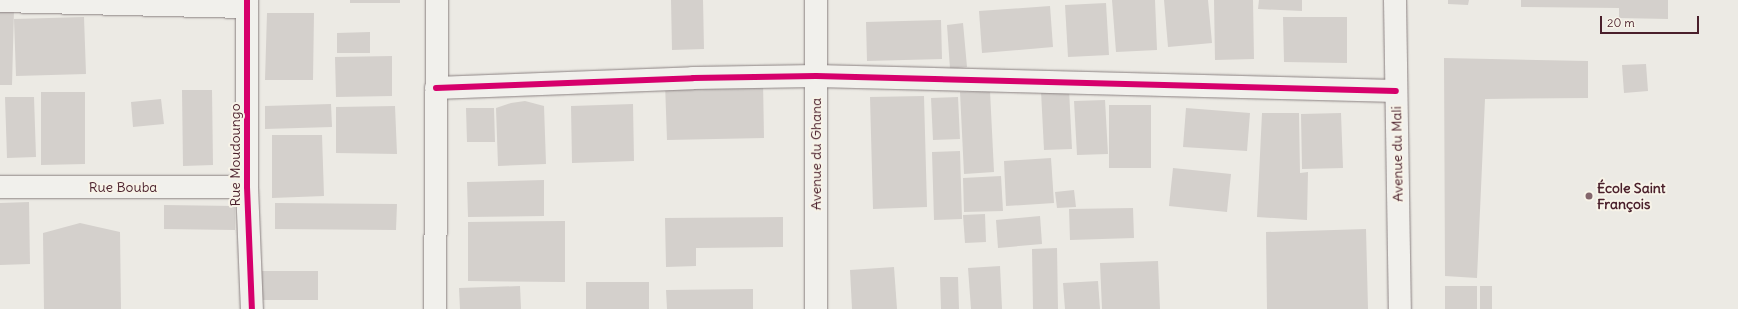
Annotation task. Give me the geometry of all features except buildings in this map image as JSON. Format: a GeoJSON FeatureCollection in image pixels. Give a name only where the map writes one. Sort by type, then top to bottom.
{"type":"FeatureCollection","features":[{"type":"Feature","properties":{"kind":"street"},"geometry":{"type":"LineString","coordinates":[[435,309],[437,0]]}},
{"type":"Feature","properties":{"kind":"street","name":"Avenue du Ghana"},"geometry":{"type":"LineString","coordinates":[[816,0],[816,309]]}},
{"type":"Feature","properties":{"kind":"street","name":"Avenue du Mali"},"geometry":{"type":"LineString","coordinates":[[1395,0],[1400,309]]}},
{"type":"Feature","properties":{"kind":"street"},"geometry":{"type":"LineString","coordinates":[[0,1],[247,3]]}},
{"type":"Feature","properties":{"kind":"street","name":"Rue Moudoungo"},"geometry":{"type":"LineString","coordinates":[[247,3],[247,187],[252,309]]}},
{"type":"Feature","properties":{"kind":"street"},"geometry":{"type":"LineString","coordinates":[[436,88],[693,78],[816,76],[1396,91]]}},
{"type":"Feature","properties":{"kind":"street","name":"Rue Bouba"},"geometry":{"type":"LineString","coordinates":[[0,187],[247,187]]}},
{"type":"Feature","properties":{"kind":"cycle path"},"geometry":{"type":"LineString","coordinates":[[247,0],[247,187],[252,309]]}},
{"type":"Feature","properties":{"kind":"cycle path"},"geometry":{"type":"LineString","coordinates":[[436,88],[693,78],[816,76],[1396,91]]}},
{"type":"Feature","properties":{"kind":"place","name":"École Saint François"},"geometry":{"type":"Point","coordinates":[1589,196]}}]}
